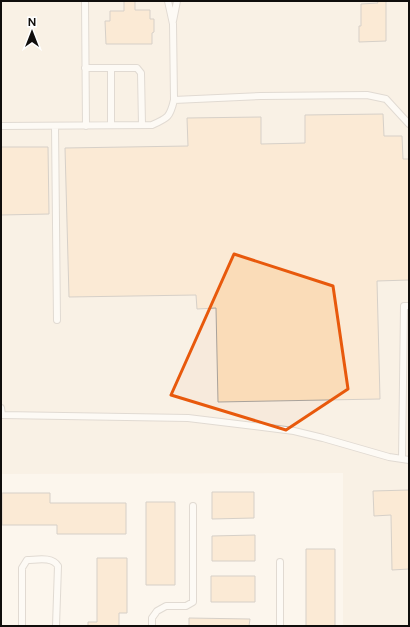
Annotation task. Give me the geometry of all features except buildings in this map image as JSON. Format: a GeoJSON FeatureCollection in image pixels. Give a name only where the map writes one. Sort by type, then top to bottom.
{"type":"FeatureCollection","features":[{"type":"Feature","properties":{"kind":"lane"},"geometry":{"type":"LineString","coordinates":[[85,1],[86,126]]}},
{"type":"Feature","properties":{"kind":"lane"},"geometry":{"type":"LineString","coordinates":[[168,1],[173,24]]}},
{"type":"Feature","properties":{"kind":"lane"},"geometry":{"type":"LineString","coordinates":[[1,126],[152,125],[165,119],[171,112],[174,100],[173,24],[177,1]]}},
{"type":"Feature","properties":{"kind":"lane"},"geometry":{"type":"LineString","coordinates":[[85,68],[137,68],[141,73],[142,125]]}},
{"type":"Feature","properties":{"kind":"lane"},"geometry":{"type":"LineString","coordinates":[[111,68],[111,125]]}},
{"type":"Feature","properties":{"kind":"lane"},"geometry":{"type":"LineString","coordinates":[[174,100],[261,96],[367,96],[386,99],[409,124]]}},
{"type":"Feature","properties":{"kind":"lane"},"geometry":{"type":"LineString","coordinates":[[55,126],[57,320]]}},
{"type":"Feature","properties":{"kind":"lane"},"geometry":{"type":"LineString","coordinates":[[402,459],[406,429],[404,306],[409,306]]}},
{"type":"Feature","properties":{"kind":"lane"},"geometry":{"type":"LineString","coordinates":[[1,408],[2,415],[188,418],[294,431],[389,457],[409,460]]}},
{"type":"Feature","properties":{"kind":"lane"},"geometry":{"type":"LineString","coordinates":[[152,626],[152,618],[157,611],[166,606],[186,606],[193,602],[193,506]]}},
{"type":"Feature","properties":{"kind":"lane"},"geometry":{"type":"LineString","coordinates":[[22,626],[22,568],[26,560],[50,560],[55,562],[58,566],[56,626]]}},
{"type":"Feature","properties":{"kind":"lane"},"geometry":{"type":"LineString","coordinates":[[280,562],[280,626]]}},
{"type":"Feature","properties":{"kind":"highlighted area"},"geometry":{"type":"Polygon","coordinates":[[[234,254],[333,286],[348,389],[286,430],[171,395],[234,254]]]}},
{"type":"Feature","properties":{"kind":"shaded area"},"geometry":{"type":"Polygon","coordinates":[[[1,1],[409,1],[409,626],[343,626],[343,473],[1,474],[1,1]]]}}]}
